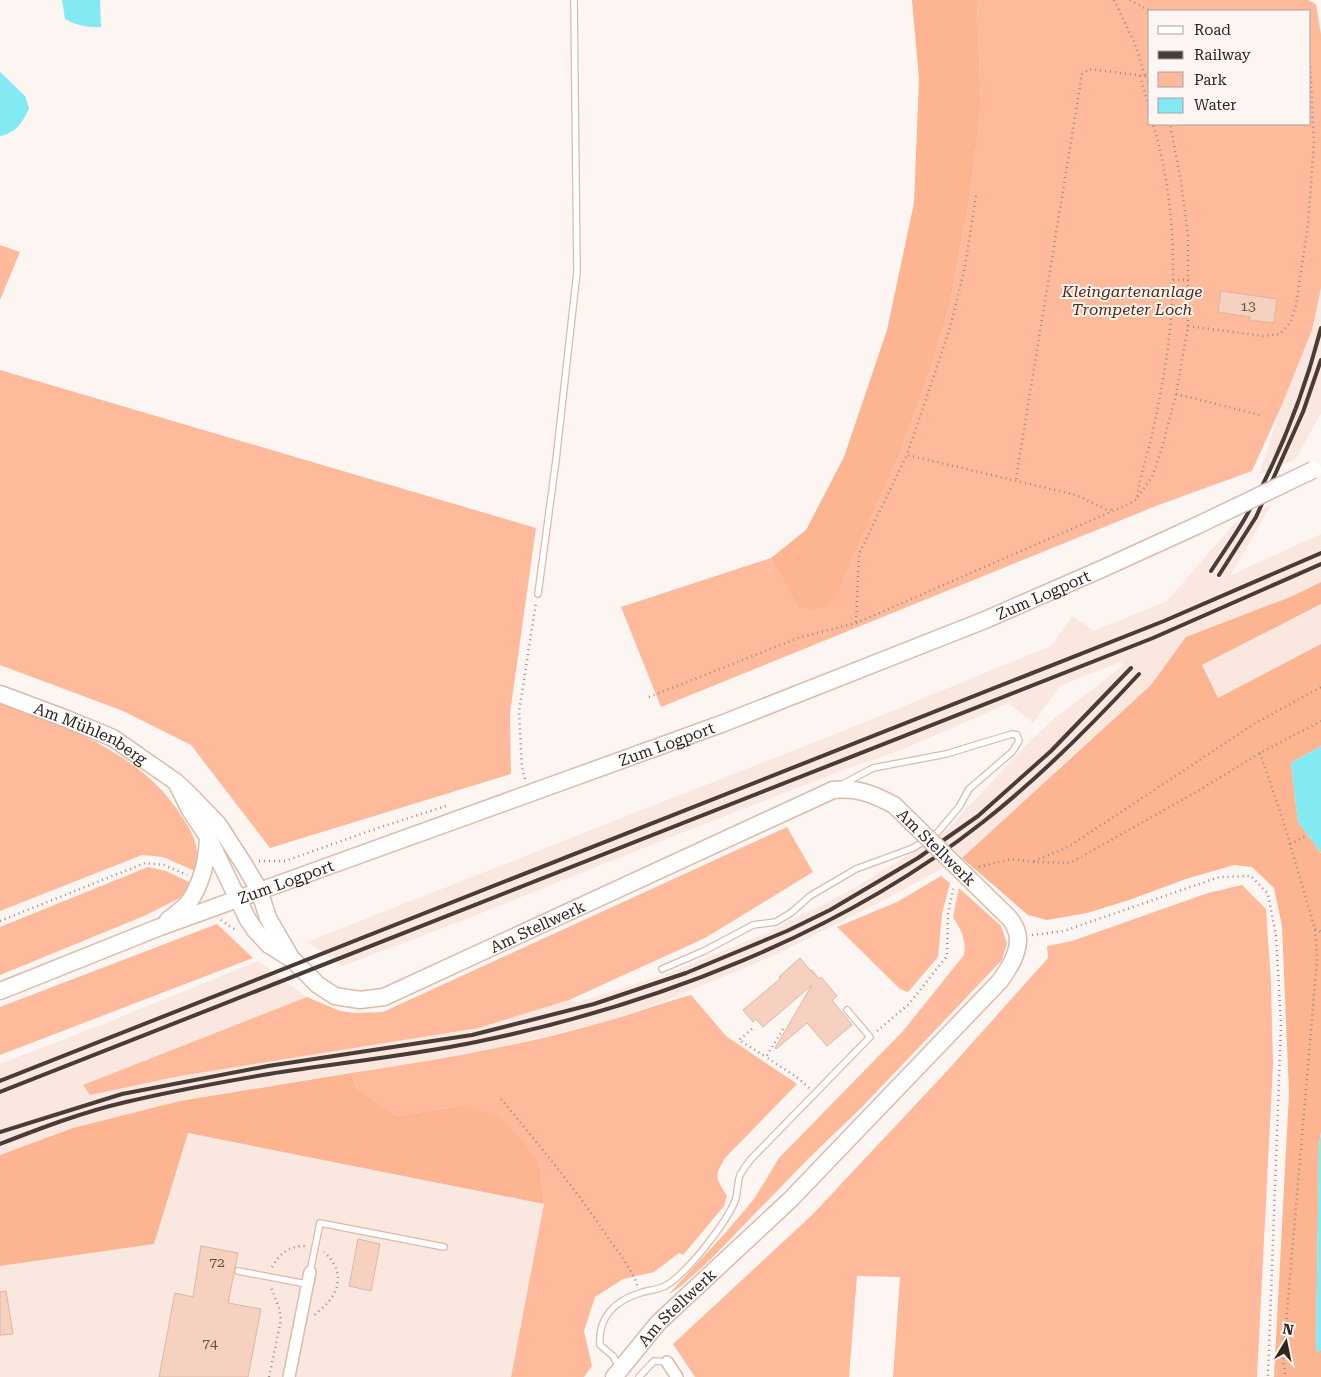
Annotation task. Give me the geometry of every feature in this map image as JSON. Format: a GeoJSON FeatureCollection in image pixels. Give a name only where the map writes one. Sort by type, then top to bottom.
{"type":"FeatureCollection","features":[{"type":"Feature","properties":{"kind":"street","name":"Zum Logport"},"geometry":{"type":"LineString","coordinates":[[0,991],[160,926],[724,723],[985,620],[1196,526],[1317,468]]}},
{"type":"Feature","properties":{"kind":"street","name":"Am Mühlenberg"},"geometry":{"type":"LineString","coordinates":[[0,694],[113,738],[176,782],[218,824],[259,890]]}},
{"type":"Feature","properties":{"kind":"street","name":"Am Mühlenberg"},"geometry":{"type":"LineString","coordinates":[[176,782],[190,810],[208,837],[238,898]]}},
{"type":"Feature","properties":{"kind":"street","name":"Am Stellwerk"},"geometry":{"type":"LineString","coordinates":[[238,898],[255,930],[269,945],[293,960],[318,985],[335,996],[360,1000],[384,997],[833,790],[850,788],[871,793],[894,805],[1015,926],[1017,949],[1011,966],[1000,981],[790,1200],[658,1324],[617,1372]]}},
{"type":"Feature","properties":{"kind":"street"},"geometry":{"type":"LineString","coordinates":[[160,926],[188,903],[200,880],[207,858],[208,837]]}},
{"type":"Feature","properties":{"kind":"street","name":"Am Stellwerk"},"geometry":{"type":"LineString","coordinates":[[259,890],[268,918],[293,960]]}},
{"type":"Feature","properties":{"kind":"street"},"geometry":{"type":"LineString","coordinates":[[289,1377],[310,1272]]}},
{"type":"Feature","properties":{"kind":"street"},"geometry":{"type":"LineString","coordinates":[[667,1362],[677,1377]]}},
{"type":"Feature","properties":{"kind":"lane"},"geometry":{"type":"LineString","coordinates":[[538,594],[556,460],[577,272],[574,0]]}},
{"type":"Feature","properties":{"kind":"lane"},"geometry":{"type":"LineString","coordinates":[[662,969],[704,951],[753,925],[776,922],[792,912],[810,896],[856,869],[914,848],[937,833],[960,807],[969,789],[1012,752],[1019,741],[1017,735],[1012,734],[946,754],[873,768],[833,790]]}},
{"type":"Feature","properties":{"kind":"lane"},"geometry":{"type":"LineString","coordinates":[[617,1372],[613,1356],[600,1345],[599,1334],[608,1312],[618,1303],[640,1293],[666,1286],[687,1267],[717,1231],[736,1200],[741,1175],[751,1159],[870,1037],[847,1010]]}},
{"type":"Feature","properties":{"kind":"lane"},"geometry":{"type":"LineString","coordinates":[[310,1272],[320,1223],[444,1247]]}},
{"type":"Feature","properties":{"kind":"lane"},"geometry":{"type":"LineString","coordinates":[[238,1271],[308,1284]]}},
{"type":"Feature","properties":{"kind":"lane"},"geometry":{"type":"LineString","coordinates":[[639,1377],[654,1361],[667,1362]]}},
{"type":"Feature","properties":{"kind":"path"},"geometry":{"type":"LineString","coordinates":[[1114,0],[1135,44],[1148,80]]}},
{"type":"Feature","properties":{"kind":"path"},"geometry":{"type":"LineString","coordinates":[[1130,0],[1148,11]]}},
{"type":"Feature","properties":{"kind":"path"},"geometry":{"type":"LineString","coordinates":[[1016,480],[1082,74],[1090,68],[1145,76]]}},
{"type":"Feature","properties":{"kind":"path"},"geometry":{"type":"LineString","coordinates":[[1140,76],[1148,104]]}},
{"type":"Feature","properties":{"kind":"path"},"geometry":{"type":"LineString","coordinates":[[1188,326],[1263,336],[1280,334],[1290,323],[1296,305],[1308,226],[1314,143],[1311,84]]}},
{"type":"Feature","properties":{"kind":"path"},"geometry":{"type":"LineString","coordinates":[[1137,499],[1142,468],[1150,443],[1169,348],[1173,280],[1172,235],[1168,200],[1154,125]]}},
{"type":"Feature","properties":{"kind":"path"},"geometry":{"type":"LineString","coordinates":[[649,697],[798,638],[856,623],[1137,499],[1152,477],[1162,448],[1176,394],[1188,326],[1188,236],[1170,125]]}},
{"type":"Feature","properties":{"kind":"path"},"geometry":{"type":"LineString","coordinates":[[856,623],[859,554],[907,455],[950,328],[965,267],[976,196]]}},
{"type":"Feature","properties":{"kind":"path"},"geometry":{"type":"LineString","coordinates":[[1173,280],[1189,280]]}},
{"type":"Feature","properties":{"kind":"path"},"geometry":{"type":"LineString","coordinates":[[1176,394],[1260,415]]}},
{"type":"Feature","properties":{"kind":"path"},"geometry":{"type":"LineString","coordinates":[[907,455],[1076,495],[1106,509],[1114,510]]}},
{"type":"Feature","properties":{"kind":"path"},"geometry":{"type":"LineString","coordinates":[[534,777],[525,780],[522,767],[519,712],[533,614],[538,594]]}},
{"type":"Feature","properties":{"kind":"path"},"geometry":{"type":"LineString","coordinates":[[1033,862],[1068,847],[1254,724],[1321,687]]}},
{"type":"Feature","properties":{"kind":"path"},"geometry":{"type":"LineString","coordinates":[[974,871],[980,866],[1011,859],[1033,862],[1070,863],[1198,791],[1260,753],[1321,721]]}},
{"type":"Feature","properties":{"kind":"path"},"geometry":{"type":"LineString","coordinates":[[1260,753],[1315,929],[1317,959],[1283,1360],[1286,1377]]}},
{"type":"Feature","properties":{"kind":"path"},"geometry":{"type":"LineString","coordinates":[[261,860],[285,861],[451,804]]}},
{"type":"Feature","properties":{"kind":"path"},"geometry":{"type":"LineString","coordinates":[[1290,844],[1306,836]]}},
{"type":"Feature","properties":{"kind":"path"},"geometry":{"type":"LineString","coordinates":[[0,921],[144,863],[164,865],[200,880]]}},
{"type":"Feature","properties":{"kind":"path"},"geometry":{"type":"LineString","coordinates":[[1017,937],[1064,931],[1219,877],[1251,876],[1268,894],[1276,936],[1280,1024],[1268,1377]]}},
{"type":"Feature","properties":{"kind":"path"},"geometry":{"type":"LineString","coordinates":[[870,1037],[909,1004],[947,956],[948,914],[954,886],[961,881]]}},
{"type":"Feature","properties":{"kind":"path"},"geometry":{"type":"LineString","coordinates":[[1315,929],[1321,932]]}},
{"type":"Feature","properties":{"kind":"path"},"geometry":{"type":"LineString","coordinates":[[1315,978],[1321,975]]}},
{"type":"Feature","properties":{"kind":"path"},"geometry":{"type":"LineString","coordinates":[[752,1029],[739,1040],[800,1080]]}},
{"type":"Feature","properties":{"kind":"path"},"geometry":{"type":"LineString","coordinates":[[766,1057],[783,1029]]}},
{"type":"Feature","properties":{"kind":"path"},"geometry":{"type":"LineString","coordinates":[[501,1099],[554,1163],[600,1226],[633,1275],[640,1293]]}},
{"type":"Feature","properties":{"kind":"shaded area"},"geometry":{"type":"Polygon","coordinates":[[[912,0],[977,0],[981,107],[970,196],[950,303],[932,365],[899,456],[854,555],[836,600],[816,609],[798,608],[771,558],[806,530],[844,457],[887,330],[914,203],[919,79],[912,0]]]}},
{"type":"Feature","properties":{"kind":"shaded area"},"geometry":{"type":"Polygon","coordinates":[[[1321,288],[1321,413],[1296,459],[1259,475],[1281,407],[1312,330],[1321,288]]]}},
{"type":"Feature","properties":{"kind":"shaded area"},"geometry":{"type":"Polygon","coordinates":[[[1271,505],[1231,575],[1321,534],[1321,582],[1295,595],[1186,637],[1151,685],[962,858],[878,903],[773,956],[660,1003],[604,1022],[490,1050],[180,1101],[73,1128],[0,1155],[0,1064],[258,961],[307,997],[84,1085],[90,1094],[180,1076],[478,1027],[569,1000],[578,1002],[667,974],[762,935],[842,895],[943,834],[1029,742],[1055,718],[1124,665],[1120,662],[1060,686],[1033,723],[1009,703],[901,750],[838,772],[469,918],[342,966],[307,942],[848,729],[1051,646],[1072,616],[1094,631],[1167,601],[1234,524],[1271,505]]]}},
{"type":"Feature","properties":{"kind":"shaded area"},"geometry":{"type":"Polygon","coordinates":[[[1321,582],[1321,604],[1202,665],[1218,698],[1321,644],[1321,746],[1291,763],[1298,822],[1321,853],[1321,1132],[1319,1146],[1316,1351],[1321,1351],[1321,1377],[1274,1377],[1289,1093],[1282,926],[1274,888],[1252,867],[1234,865],[1186,879],[1087,913],[1047,920],[1028,915],[962,858],[1151,685],[1186,637],[1295,595],[1321,582]]]}},
{"type":"Feature","properties":{"kind":"shaded area"},"geometry":{"type":"Polygon","coordinates":[[[1321,604],[1321,644],[1218,698],[1202,665],[1321,604]]]}},
{"type":"Feature","properties":{"kind":"shaded area"},"geometry":{"type":"Polygon","coordinates":[[[351,1073],[358,1089],[397,1116],[462,1105],[500,1116],[539,1161],[544,1204],[188,1133],[154,1244],[0,1266],[0,1155],[73,1128],[180,1101],[351,1073]]]}},
{"type":"Feature","properties":{"kind":"shaded area"},"geometry":{"type":"Polygon","coordinates":[[[188,1133],[544,1204],[511,1377],[0,1377],[0,1266],[154,1244],[188,1133]]]}},
{"type":"Feature","properties":{"kind":"green space","name":"Kleingartenanlage Trompeter Loch"},"geometry":{"type":"Polygon","coordinates":[[[977,0],[1308,0],[1316,4],[1321,34],[1321,288],[1312,330],[1281,407],[1252,471],[1156,506],[661,707],[621,607],[771,558],[798,608],[836,600],[854,555],[899,456],[932,365],[950,303],[970,196],[981,107],[977,0]]]}},
{"type":"Feature","properties":{"kind":"green space"},"geometry":{"type":"Polygon","coordinates":[[[0,245],[20,252],[0,300],[0,245]]]}},
{"type":"Feature","properties":{"kind":"green space"},"geometry":{"type":"Polygon","coordinates":[[[0,370],[536,528],[510,713],[511,774],[270,848],[191,745],[123,711],[0,665],[0,370]]]}},
{"type":"Feature","properties":{"kind":"green space"},"geometry":{"type":"Polygon","coordinates":[[[0,702],[76,732],[125,759],[146,776],[166,795],[190,829],[197,852],[195,871],[163,857],[142,855],[0,911],[0,702]]]}},
{"type":"Feature","properties":{"kind":"green space"},"geometry":{"type":"Polygon","coordinates":[[[787,827],[813,872],[705,938],[569,1000],[478,1028],[180,1076],[90,1095],[83,1085],[307,997],[340,1011],[354,1013],[383,1012],[787,827]]]}},
{"type":"Feature","properties":{"kind":"green space"},"geometry":{"type":"Polygon","coordinates":[[[148,867],[166,871],[191,883],[180,898],[144,916],[0,975],[0,927],[148,867]]]}},
{"type":"Feature","properties":{"kind":"green space"},"geometry":{"type":"Polygon","coordinates":[[[941,876],[950,883],[942,914],[938,957],[908,992],[900,989],[837,927],[897,902],[941,876]]]}},
{"type":"Feature","properties":{"kind":"green space"},"geometry":{"type":"Polygon","coordinates":[[[1242,885],[1266,909],[1271,983],[1273,1064],[1257,1377],[893,1377],[900,1277],[857,1276],[849,1377],[695,1377],[673,1344],[812,1215],[947,1071],[1048,958],[1047,946],[1072,941],[1208,893],[1242,885]]]}},
{"type":"Feature","properties":{"kind":"green space"},"geometry":{"type":"Polygon","coordinates":[[[959,888],[1001,926],[1007,943],[1002,960],[862,1107],[808,1159],[709,1261],[668,1295],[754,1199],[779,1158],[903,1031],[964,955],[963,935],[953,917],[959,888]]]}},
{"type":"Feature","properties":{"kind":"green space"},"geometry":{"type":"Polygon","coordinates":[[[217,924],[253,958],[0,1055],[0,1007],[217,924]]]}},
{"type":"Feature","properties":{"kind":"green space"},"geometry":{"type":"Polygon","coordinates":[[[691,995],[726,1036],[797,1084],[726,1157],[718,1173],[718,1181],[727,1196],[724,1206],[683,1255],[679,1253],[654,1272],[623,1279],[595,1297],[584,1331],[592,1366],[584,1377],[511,1377],[544,1204],[539,1161],[462,1105],[397,1116],[358,1089],[351,1073],[447,1057],[573,1031],[691,995]]]}},
{"type":"Feature","properties":{"kind":"water"},"geometry":{"type":"Polygon","coordinates":[[[62,0],[100,0],[101,27],[83,26],[65,19],[62,0]]]}},
{"type":"Feature","properties":{"kind":"water"},"geometry":{"type":"Polygon","coordinates":[[[0,72],[25,96],[29,108],[24,118],[14,130],[0,136],[0,72]]]}},
{"type":"Feature","properties":{"kind":"water"},"geometry":{"type":"Polygon","coordinates":[[[1321,746],[1321,853],[1298,822],[1291,763],[1321,746]]]}},
{"type":"Feature","properties":{"kind":"water"},"geometry":{"type":"Polygon","coordinates":[[[1321,1132],[1321,1351],[1316,1351],[1319,1146],[1321,1132]]]}},
{"type":"Feature","properties":{"kind":"building"},"geometry":{"type":"Polygon","coordinates":[[[1221,291],[1277,299],[1274,323],[1249,320],[1250,317],[1218,312],[1221,291]]]}},
{"type":"Feature","properties":{"kind":"building"},"geometry":{"type":"Polygon","coordinates":[[[800,958],[819,979],[821,977],[837,996],[832,1000],[852,1025],[827,1046],[807,1023],[776,1049],[812,985],[763,1027],[756,1019],[753,1022],[743,1010],[781,978],[779,977],[800,958]]]}},
{"type":"Feature","properties":{"kind":"building"},"geometry":{"type":"Polygon","coordinates":[[[358,1239],[380,1244],[371,1291],[349,1286],[358,1239]]]}},
{"type":"Feature","properties":{"kind":"building"},"geometry":{"type":"Polygon","coordinates":[[[201,1246],[238,1253],[228,1303],[261,1309],[248,1377],[159,1377],[175,1293],[193,1297],[201,1246]]]}},
{"type":"Feature","properties":{"kind":"building"},"geometry":{"type":"Polygon","coordinates":[[[6,1291],[13,1334],[0,1335],[0,1292],[6,1291]]]}},
{"type":"Feature","properties":{"kind":"railway"},"geometry":{"type":"LineString","coordinates":[[1211,571],[1244,520],[1279,450],[1307,377],[1321,328]]}},
{"type":"Feature","properties":{"kind":"railway"},"geometry":{"type":"LineString","coordinates":[[1219,575],[1256,517],[1303,412],[1321,360]]}},
{"type":"Feature","properties":{"kind":"railway"},"geometry":{"type":"LineString","coordinates":[[0,1081],[1164,621],[1321,553]]}},
{"type":"Feature","properties":{"kind":"railway"},"geometry":{"type":"LineString","coordinates":[[0,1092],[1153,638],[1321,564]]}},
{"type":"Feature","properties":{"kind":"railway"},"geometry":{"type":"LineString","coordinates":[[0,1132],[122,1094],[268,1066],[472,1035],[594,1004],[686,973],[787,931],[830,910],[918,858],[978,816],[1051,751],[1131,668]]}},
{"type":"Feature","properties":{"kind":"railway"},"geometry":{"type":"LineString","coordinates":[[0,1144],[94,1111],[162,1094],[269,1074],[450,1047],[542,1027],[676,986],[742,961],[806,932],[868,899],[927,862],[983,822],[1044,770],[1083,733],[1139,674]]}}]}
